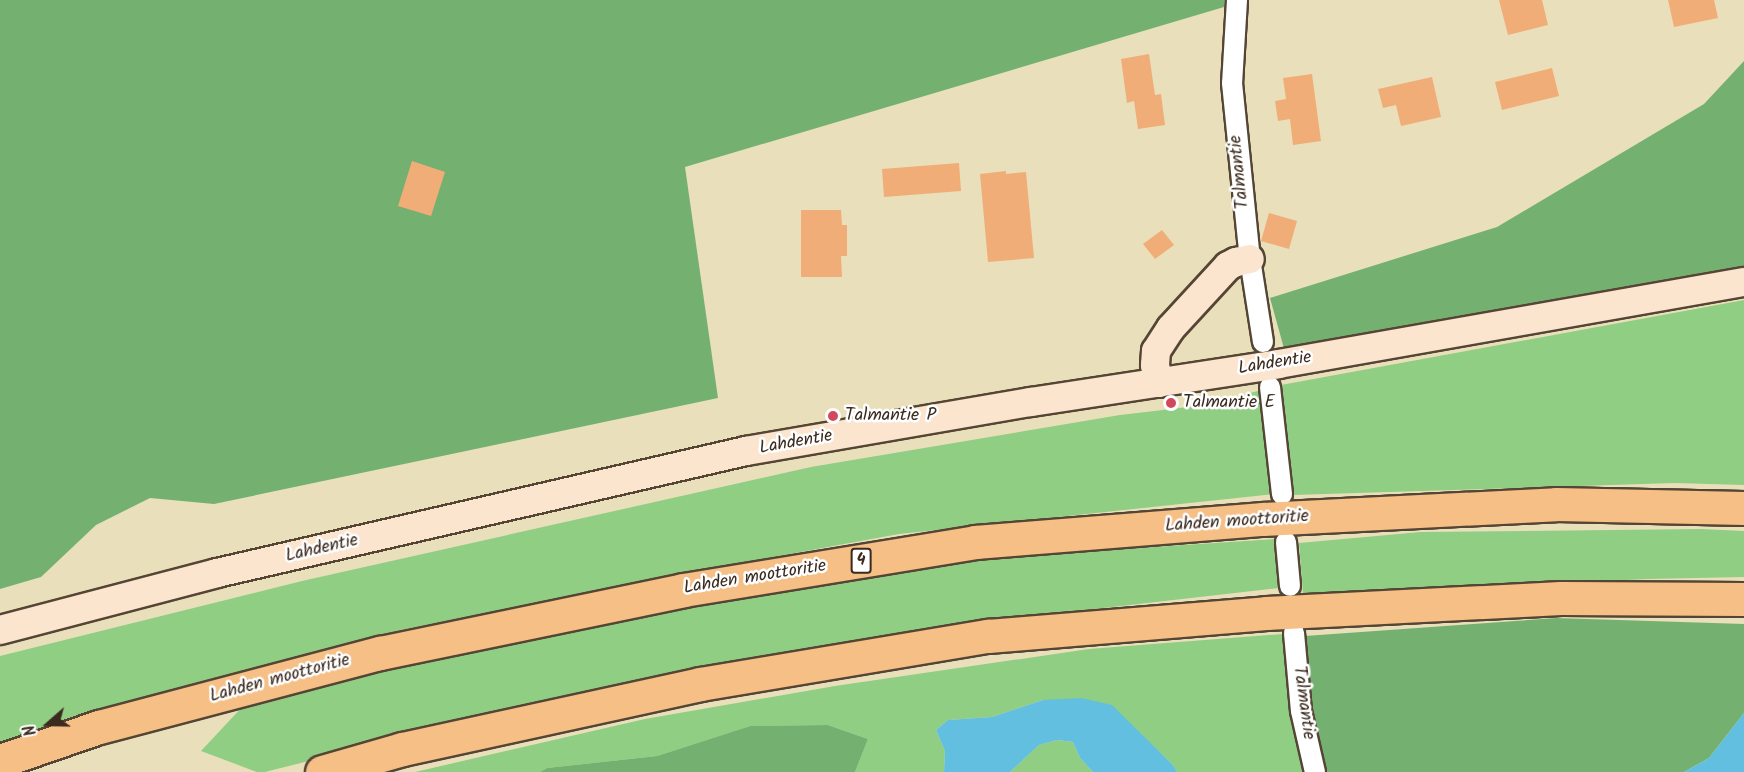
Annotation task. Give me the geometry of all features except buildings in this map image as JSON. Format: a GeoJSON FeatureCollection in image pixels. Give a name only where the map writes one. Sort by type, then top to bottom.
{"type":"FeatureCollection","features":[{"type":"Feature","properties":{"kind":"highway","name":"Lahden moottoritie"},"geometry":{"type":"LineString","coordinates":[[0,761],[99,727],[380,652],[683,590],[975,542],[1263,519],[1556,504],[1744,508]]}},
{"type":"Feature","properties":{"kind":"highway"},"geometry":{"type":"LineString","coordinates":[[322,772],[402,749],[700,684],[988,636],[1266,613],[1561,598],[1744,599]]}},
{"type":"Feature","properties":{"kind":"main road"},"geometry":{"type":"LineString","coordinates":[[1159,383],[1155,365],[1156,351],[1171,328],[1228,266],[1250,259]]}},
{"type":"Feature","properties":{"kind":"main road","name":"Lahdentie"},"geometry":{"type":"LineString","coordinates":[[0,630],[217,573],[746,452],[1744,282]]}},
{"type":"Feature","properties":{"kind":"street","name":"Talmantie"},"geometry":{"type":"LineString","coordinates":[[1237,0],[1232,83],[1250,259],[1263,342]]}},
{"type":"Feature","properties":{"kind":"street"},"geometry":{"type":"LineString","coordinates":[[1270,387],[1282,494]]}},
{"type":"Feature","properties":{"kind":"street"},"geometry":{"type":"LineString","coordinates":[[1286,542],[1290,586]]}},
{"type":"Feature","properties":{"kind":"street","name":"Talmantie"},"geometry":{"type":"LineString","coordinates":[[1294,633],[1301,711],[1315,772]]}},
{"type":"Feature","properties":{"kind":"green space"},"geometry":{"type":"Polygon","coordinates":[[[0,0],[1225,0],[1224,7],[685,167],[718,398],[214,504],[150,498],[96,525],[41,577],[0,589],[0,0]]]}},
{"type":"Feature","properties":{"kind":"green space"},"geometry":{"type":"Polygon","coordinates":[[[1744,61],[1744,268],[1285,352],[1270,298],[1497,227],[1704,104],[1744,61]]]}},
{"type":"Feature","properties":{"kind":"green space"},"geometry":{"type":"Polygon","coordinates":[[[1744,300],[1744,485],[1675,483],[1293,495],[1281,385],[1744,300]]]}},
{"type":"Feature","properties":{"kind":"green space"},"geometry":{"type":"Polygon","coordinates":[[[1262,390],[1274,494],[899,534],[686,573],[401,630],[137,703],[0,745],[0,656],[302,581],[811,467],[1120,415],[1197,406],[1262,390]]]}},
{"type":"Feature","properties":{"kind":"green space"},"geometry":{"type":"Polygon","coordinates":[[[1701,529],[1744,531],[1744,577],[1303,594],[1299,543],[1421,532],[1701,529]]]}},
{"type":"Feature","properties":{"kind":"green space"},"geometry":{"type":"Polygon","coordinates":[[[1274,539],[1279,588],[964,624],[531,705],[265,772],[257,772],[201,751],[245,704],[420,662],[746,596],[969,559],[1274,539]]]}},
{"type":"Feature","properties":{"kind":"green space"},"geometry":{"type":"Polygon","coordinates":[[[1556,618],[1744,624],[1744,713],[1709,758],[1684,772],[1326,772],[1313,717],[1305,636],[1556,618]]]}},
{"type":"Feature","properties":{"kind":"green space"},"geometry":{"type":"Polygon","coordinates":[[[1283,634],[1298,750],[1304,772],[1177,772],[1173,765],[1112,706],[1043,700],[992,717],[948,720],[936,730],[945,751],[944,772],[855,772],[868,739],[828,725],[750,726],[657,756],[547,768],[540,772],[415,772],[645,719],[835,686],[1089,649],[1283,634]]]}},
{"type":"Feature","properties":{"kind":"green space"},"geometry":{"type":"Polygon","coordinates":[[[828,725],[868,739],[855,772],[540,772],[547,768],[657,756],[750,726],[828,725]]]}},
{"type":"Feature","properties":{"kind":"green space"},"geometry":{"type":"Polygon","coordinates":[[[1057,740],[1073,742],[1080,758],[1093,772],[1010,772],[1039,745],[1057,740]]]}},
{"type":"Feature","properties":{"kind":"water"},"geometry":{"type":"Polygon","coordinates":[[[1081,698],[1112,705],[1173,765],[1177,772],[1093,772],[1080,758],[1073,742],[1057,740],[1039,745],[1010,772],[944,772],[945,751],[936,730],[948,720],[992,717],[1043,700],[1081,698]]]}},
{"type":"Feature","properties":{"kind":"water"},"geometry":{"type":"Polygon","coordinates":[[[1744,713],[1744,772],[1684,772],[1709,758],[1744,713]]]}},
{"type":"Feature","properties":{"kind":"place","name":"Talmantie E"},"geometry":{"type":"Point","coordinates":[1171,403]}},
{"type":"Feature","properties":{"kind":"place","name":"Talmantie P"},"geometry":{"type":"Point","coordinates":[833,416]}}]}
